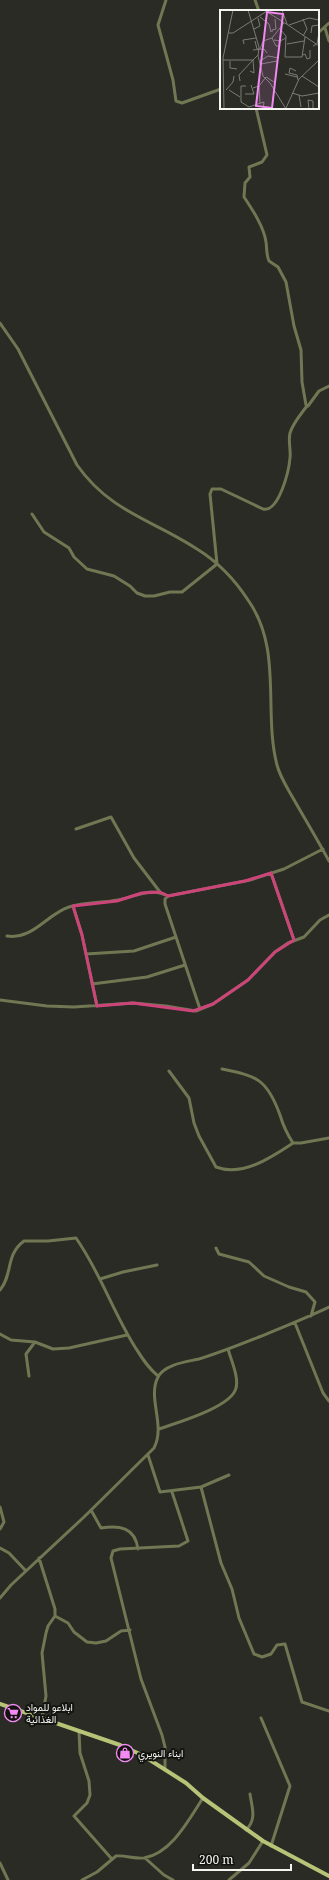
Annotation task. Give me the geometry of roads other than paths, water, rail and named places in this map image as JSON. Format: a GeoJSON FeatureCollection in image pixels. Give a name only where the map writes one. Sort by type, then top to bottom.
{"type":"FeatureCollection","features":[{"type":"Feature","properties":{"kind":"main road"},"geometry":{"type":"LineString","coordinates":[[0,1704],[42,1717],[120,1745],[166,1769],[246,1830],[271,1846],[329,1876]]}},
{"type":"Feature","properties":{"kind":"street"},"geometry":{"type":"LineString","coordinates":[[166,0],[158,25],[173,80],[176,101],[182,103],[220,90]]}},
{"type":"Feature","properties":{"kind":"street"},"geometry":{"type":"LineString","coordinates":[[255,0],[259,10]]}},
{"type":"Feature","properties":{"kind":"street"},"geometry":{"type":"LineString","coordinates":[[319,32],[329,23]]}},
{"type":"Feature","properties":{"kind":"street"},"geometry":{"type":"LineString","coordinates":[[325,28],[329,41]]}},
{"type":"Feature","properties":{"kind":"street"},"geometry":{"type":"LineString","coordinates":[[256,109],[267,156],[262,162],[249,167],[250,177],[245,183],[244,197],[252,207],[263,229],[269,260],[278,267],[286,282],[294,326],[301,350],[302,382],[307,406]]}},
{"type":"Feature","properties":{"kind":"street"},"geometry":{"type":"LineString","coordinates":[[0,323],[18,348],[77,465],[90,482],[131,514],[178,537],[198,549],[217,564],[250,601],[261,628],[270,666],[274,746],[277,764],[284,782],[329,861]]}},
{"type":"Feature","properties":{"kind":"street"},"geometry":{"type":"LineString","coordinates":[[217,564],[210,490],[213,487],[221,489],[266,510],[272,507],[280,494],[286,476],[290,459],[290,432],[318,391],[329,386]]}},
{"type":"Feature","properties":{"kind":"street"},"geometry":{"type":"LineString","coordinates":[[32,514],[44,532],[69,548],[74,557],[87,570],[114,576],[130,586],[137,593],[145,596],[154,596],[170,592],[182,592],[217,564]]}},
{"type":"Feature","properties":{"kind":"street"},"geometry":{"type":"LineString","coordinates":[[76,829],[111,817],[134,858],[160,892],[168,896],[244,881],[271,873],[293,865],[322,849]]}},
{"type":"Feature","properties":{"kind":"street"},"geometry":{"type":"LineString","coordinates":[[271,873],[294,940]]}},
{"type":"Feature","properties":{"kind":"street"},"geometry":{"type":"LineString","coordinates":[[7,936],[23,936],[62,911],[73,906],[117,900],[142,893],[160,892]]}},
{"type":"Feature","properties":{"kind":"street"},"geometry":{"type":"LineString","coordinates":[[168,896],[165,899],[165,904],[200,1009]]}},
{"type":"Feature","properties":{"kind":"street"},"geometry":{"type":"LineString","coordinates":[[73,906],[86,954],[96,1006]]}},
{"type":"Feature","properties":{"kind":"street"},"geometry":{"type":"LineString","coordinates":[[0,1000],[47,1006],[96,1006],[133,1003],[166,1006],[193,1011],[213,1004],[248,980],[275,952],[294,940],[304,937],[320,920],[329,916]]}},
{"type":"Feature","properties":{"kind":"street"},"geometry":{"type":"LineString","coordinates":[[86,954],[106,954],[134,951],[176,937]]}},
{"type":"Feature","properties":{"kind":"street"},"geometry":{"type":"LineString","coordinates":[[92,984],[147,977],[185,964]]}},
{"type":"Feature","properties":{"kind":"street"},"geometry":{"type":"LineString","coordinates":[[222,1069],[243,1073],[258,1079],[266,1086],[272,1096],[288,1136],[293,1143]]}},
{"type":"Feature","properties":{"kind":"street"},"geometry":{"type":"LineString","coordinates":[[169,1071],[189,1098],[194,1123],[199,1136],[216,1167],[230,1170],[252,1166],[280,1152],[293,1143],[301,1144],[329,1138]]}},
{"type":"Feature","properties":{"kind":"street"},"geometry":{"type":"LineString","coordinates":[[0,1290],[6,1282],[14,1252],[24,1241],[48,1241],[76,1238],[100,1279],[127,1335],[150,1369],[158,1376]]}},
{"type":"Feature","properties":{"kind":"street"},"geometry":{"type":"LineString","coordinates":[[216,1248],[218,1254],[249,1262],[264,1276],[289,1287],[306,1292],[315,1302],[311,1316]]}},
{"type":"Feature","properties":{"kind":"street"},"geometry":{"type":"LineString","coordinates":[[100,1279],[123,1272],[157,1265]]}},
{"type":"Feature","properties":{"kind":"street"},"geometry":{"type":"LineString","coordinates":[[0,1598],[26,1570],[148,1456],[157,1443],[159,1429],[154,1392],[158,1376],[163,1370],[228,1349],[295,1323],[329,1307]]}},
{"type":"Feature","properties":{"kind":"street"},"geometry":{"type":"LineString","coordinates":[[295,1323],[323,1393],[329,1401]]}},
{"type":"Feature","properties":{"kind":"street"},"geometry":{"type":"LineString","coordinates":[[0,1334],[11,1340],[35,1342],[52,1349],[69,1348],[127,1335]]}},
{"type":"Feature","properties":{"kind":"street"},"geometry":{"type":"LineString","coordinates":[[29,1376],[26,1354],[35,1342]]}},
{"type":"Feature","properties":{"kind":"street"},"geometry":{"type":"LineString","coordinates":[[159,1429],[196,1417],[215,1407],[233,1394],[236,1390],[237,1382],[228,1349]]}},
{"type":"Feature","properties":{"kind":"street"},"geometry":{"type":"LineString","coordinates":[[148,1456],[158,1491],[164,1493],[201,1487],[229,1475]]}},
{"type":"Feature","properties":{"kind":"street"},"geometry":{"type":"LineString","coordinates":[[201,1487],[221,1563],[232,1589],[239,1618],[254,1654],[262,1657],[270,1654],[276,1645],[285,1644],[302,1702],[329,1711]]}},
{"type":"Feature","properties":{"kind":"street"},"geometry":{"type":"LineString","coordinates":[[166,1769],[165,1747],[162,1735],[142,1679],[111,1558],[113,1551],[179,1546],[188,1541],[172,1492]]}},
{"type":"Feature","properties":{"kind":"street"},"geometry":{"type":"LineString","coordinates":[[0,1507],[4,1522],[0,1529]]}},
{"type":"Feature","properties":{"kind":"street"},"geometry":{"type":"LineString","coordinates":[[91,1510],[101,1528],[118,1526],[129,1531],[135,1537],[138,1549]]}},
{"type":"Feature","properties":{"kind":"street"},"geometry":{"type":"LineString","coordinates":[[0,1548],[13,1556],[26,1570]]}},
{"type":"Feature","properties":{"kind":"street"},"geometry":{"type":"LineString","coordinates":[[39,1558],[55,1609],[55,1616],[48,1626],[42,1653],[46,1696],[42,1717]]}},
{"type":"Feature","properties":{"kind":"street"},"geometry":{"type":"LineString","coordinates":[[55,1616],[68,1623],[74,1632],[87,1642],[96,1643],[106,1641],[121,1631],[130,1630]]}},
{"type":"Feature","properties":{"kind":"street"},"geometry":{"type":"LineString","coordinates":[[260,1718],[290,1786],[271,1846]]}},
{"type":"Feature","properties":{"kind":"street"},"geometry":{"type":"LineString","coordinates":[[79,1731],[80,1754],[87,1773],[90,1795],[87,1803],[74,1816],[111,1858]]}},
{"type":"Feature","properties":{"kind":"street"},"geometry":{"type":"LineString","coordinates":[[246,1830],[254,1819],[250,1794]]}},
{"type":"Feature","properties":{"kind":"street"},"geometry":{"type":"LineString","coordinates":[[82,1880],[97,1872],[111,1858],[123,1856],[145,1858],[162,1849],[175,1839],[203,1798]]}},
{"type":"Feature","properties":{"kind":"street"},"geometry":{"type":"LineString","coordinates":[[229,1880],[249,1863],[263,1841]]}},
{"type":"Feature","properties":{"kind":"street"},"geometry":{"type":"LineString","coordinates":[[145,1858],[164,1875],[173,1880]]}},
{"type":"Feature","properties":{"kind":"street"},"geometry":{"type":"LineString","coordinates":[[0,1864],[8,1880]]}},
{"type":"Feature","properties":{"kind":"street"},"geometry":{"type":"LineString","coordinates":[[0,1873],[3,1869]]}},
{"type":"Feature","properties":{"kind":"place","name":"ابلاعو للمواد الغذائية"},"geometry":{"type":"Point","coordinates":[13,1713]}},
{"type":"Feature","properties":{"kind":"place","name":"ابناء النويري"},"geometry":{"type":"Point","coordinates":[125,1753]}}]}
